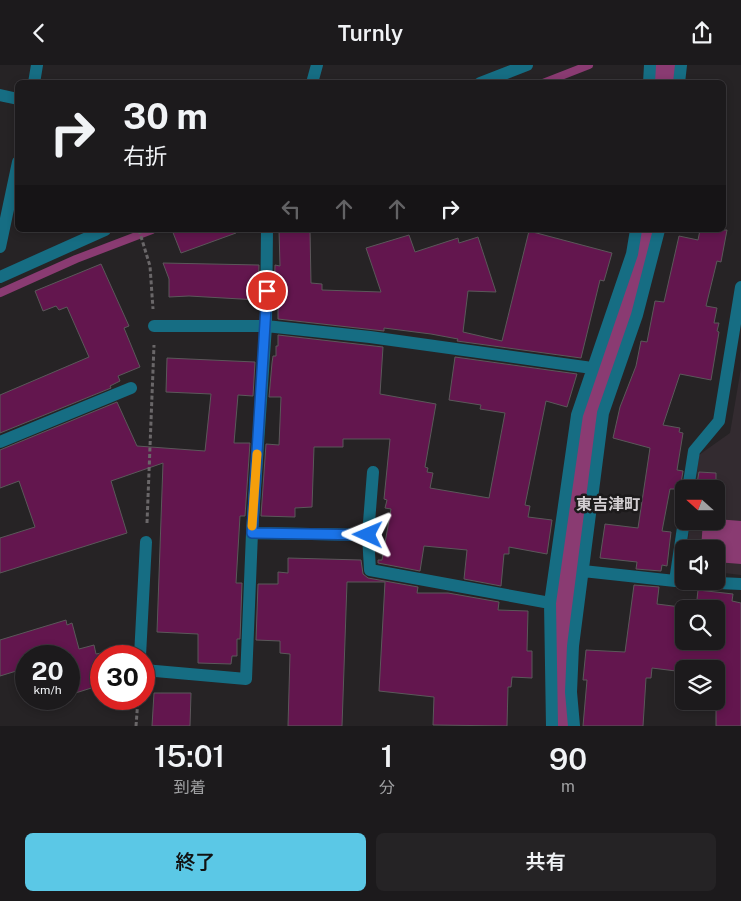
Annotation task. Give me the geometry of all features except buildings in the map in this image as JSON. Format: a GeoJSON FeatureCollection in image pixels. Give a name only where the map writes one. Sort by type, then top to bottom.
{"type":"FeatureCollection","features":[{"type":"Feature","properties":{"kind":"street"},"geometry":{"type":"LineString","coordinates":[[34,80],[37,65]]}},
{"type":"Feature","properties":{"kind":"street"},"geometry":{"type":"LineString","coordinates":[[313,80],[317,65]]}},
{"type":"Feature","properties":{"kind":"street"},"geometry":{"type":"LineString","coordinates":[[488,80],[527,65]]}},
{"type":"Feature","properties":{"kind":"street"},"geometry":{"type":"LineString","coordinates":[[649,80],[650,65]]}},
{"type":"Feature","properties":{"kind":"street"},"geometry":{"type":"LineString","coordinates":[[679,80],[681,65]]}},
{"type":"Feature","properties":{"kind":"street"},"geometry":{"type":"LineString","coordinates":[[0,95],[15,98]]}},
{"type":"Feature","properties":{"kind":"street"},"geometry":{"type":"LineString","coordinates":[[0,247],[5,200],[15,171]]}},
{"type":"Feature","properties":{"kind":"street"},"geometry":{"type":"LineString","coordinates":[[2,273],[100,232]]}},
{"type":"Feature","properties":{"kind":"street"},"geometry":{"type":"LineString","coordinates":[[155,671],[246,679],[252,533],[266,327],[267,232]]}},
{"type":"Feature","properties":{"kind":"street"},"geometry":{"type":"LineString","coordinates":[[552,726],[550,603],[578,415],[592,368],[629,263],[636,232]]}},
{"type":"Feature","properties":{"kind":"street"},"geometry":{"type":"LineString","coordinates":[[574,726],[571,692],[573,646],[603,413],[637,315],[658,232]]}},
{"type":"Feature","properties":{"kind":"street"},"geometry":{"type":"LineString","coordinates":[[689,480],[694,451],[719,421],[741,287]]}},
{"type":"Feature","properties":{"kind":"street"},"geometry":{"type":"LineString","coordinates":[[154,326],[266,327],[370,337],[592,368]]}},
{"type":"Feature","properties":{"kind":"street"},"geometry":{"type":"LineString","coordinates":[[0,442],[131,388]]}},
{"type":"Feature","properties":{"kind":"street"},"geometry":{"type":"LineString","coordinates":[[373,472],[368,535],[370,570],[550,603]]}},
{"type":"Feature","properties":{"kind":"street"},"geometry":{"type":"LineString","coordinates":[[252,533],[368,535]]}},
{"type":"Feature","properties":{"kind":"street"},"geometry":{"type":"LineString","coordinates":[[141,645],[146,541]]}},
{"type":"Feature","properties":{"kind":"street"},"geometry":{"type":"LineString","coordinates":[[583,571],[675,581]]}},
{"type":"Feature","properties":{"kind":"street"},"geometry":{"type":"LineString","coordinates":[[725,583],[741,584]]}},
{"type":"Feature","properties":{"kind":"path"},"geometry":{"type":"LineString","coordinates":[[140,232],[144,247]]}},
{"type":"Feature","properties":{"kind":"path"},"geometry":{"type":"LineString","coordinates":[[136,726],[137,710]]}},
{"type":"Feature","properties":{"kind":"shaded area"},"geometry":{"type":"Polygon","coordinates":[[[741,368],[741,575],[725,573],[725,540],[688,540],[689,530],[725,530],[725,480],[696,480],[699,455],[730,433],[741,368]]]}},
{"type":"Feature","properties":{"kind":"shaded area"},"geometry":{"type":"Polygon","coordinates":[[[725,520],[741,521],[741,564],[725,563],[725,540],[702,540],[702,530],[725,530],[725,520]]]}},
{"type":"Feature","properties":{"kind":"waterway"},"geometry":{"type":"LineString","coordinates":[[551,80],[589,65]]}},
{"type":"Feature","properties":{"kind":"waterway"},"geometry":{"type":"LineString","coordinates":[[666,80],[667,65]]}},
{"type":"Feature","properties":{"kind":"waterway"},"geometry":{"type":"LineString","coordinates":[[0,293],[76,259],[147,232]]}},
{"type":"Feature","properties":{"kind":"waterway"},"geometry":{"type":"LineString","coordinates":[[564,726],[561,692],[565,601],[593,403],[632,292],[648,232]]}},
{"type":"Feature","properties":{"kind":"slow traffic"},"geometry":{"type":"LineString","coordinates":[[252,526],[257,454]]}},
{"type":"Feature","properties":{"kind":"district","name":"東吉津町"},"geometry":{"type":"Point","coordinates":[608,504]}},
{"type":"Feature","properties":{"kind":"route"},"geometry":{"type":"LineString","coordinates":[[267,291],[252,533],[368,535]]}}]}
